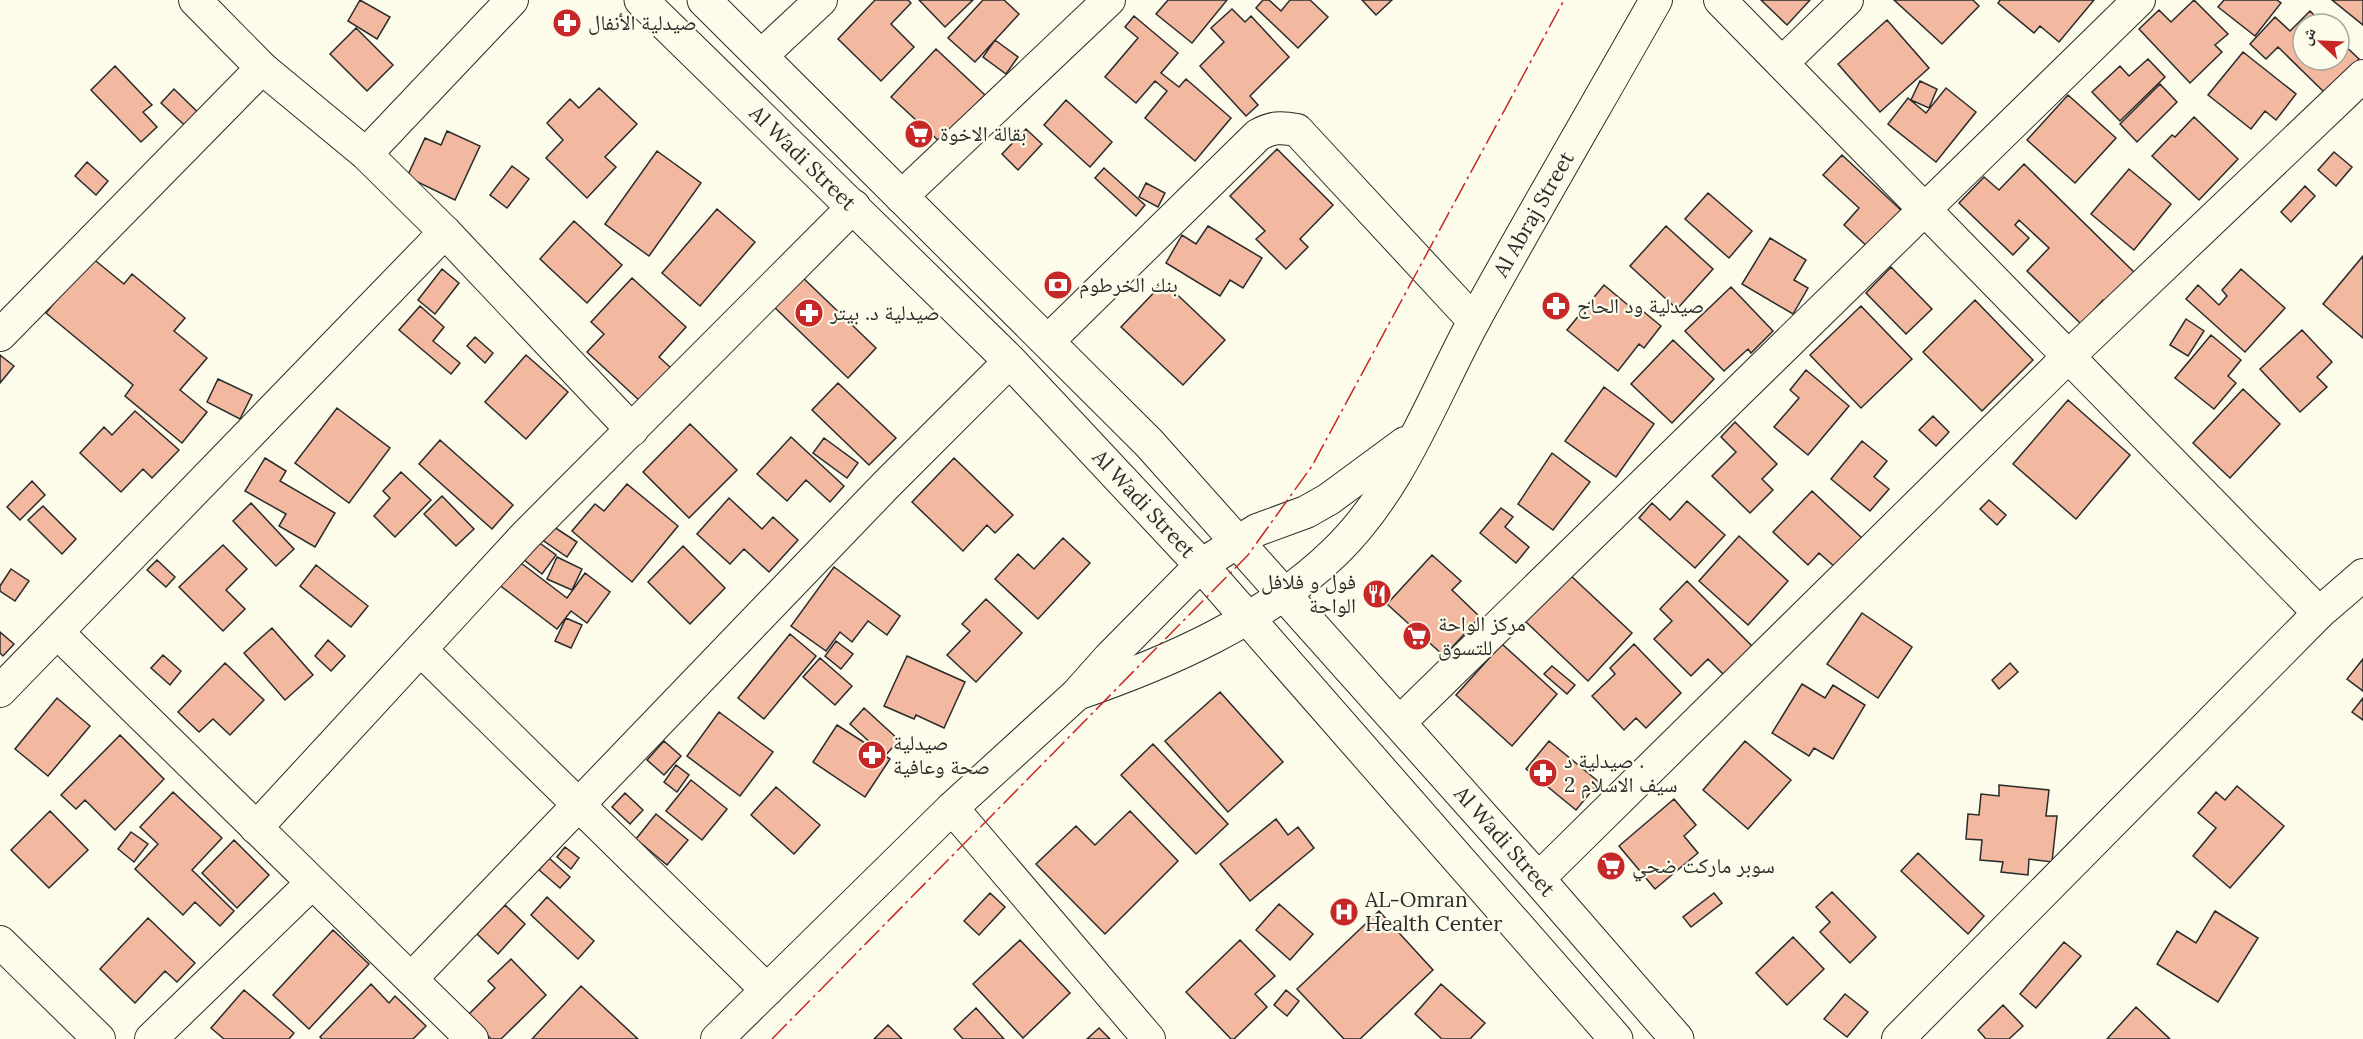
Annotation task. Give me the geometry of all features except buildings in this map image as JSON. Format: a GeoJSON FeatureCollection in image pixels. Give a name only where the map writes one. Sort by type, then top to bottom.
{"type":"FeatureCollection","features":[{"type":"Feature","properties":{"kind":"main road","name":"Al Wadi Street"},"geometry":{"type":"LineString","coordinates":[[641,0],[1010,361],[1201,565],[1616,1039]]}},
{"type":"Feature","properties":{"kind":"main road","name":"Al Wadi Street"},"geometry":{"type":"LineString","coordinates":[[704,0],[1149,443],[1538,879],[1677,1039]]}},
{"type":"Feature","properties":{"kind":"street"},"geometry":{"type":"LineString","coordinates":[[195,0],[262,68],[366,154],[445,232],[632,430]]}},
{"type":"Feature","properties":{"kind":"street"},"geometry":{"type":"LineString","coordinates":[[366,154],[512,0]]}},
{"type":"Feature","properties":{"kind":"street"},"geometry":{"type":"LineString","coordinates":[[761,57],[821,0]]}},
{"type":"Feature","properties":{"kind":"street"},"geometry":{"type":"LineString","coordinates":[[901,197],[1109,0]]}},
{"type":"Feature","properties":{"kind":"street","name":"Al Abraj Street"},"geometry":{"type":"LineString","coordinates":[[1077,694],[1151,666],[1247,619],[1283,594],[1335,552],[1357,528],[1381,496],[1418,432],[1474,321],[1656,0]]}},
{"type":"Feature","properties":{"kind":"street"},"geometry":{"type":"LineString","coordinates":[[1720,0],[2319,613]]}},
{"type":"Feature","properties":{"kind":"street"},"geometry":{"type":"LineString","coordinates":[[1782,63],[1847,0]]}},
{"type":"Feature","properties":{"kind":"street"},"geometry":{"type":"LineString","coordinates":[[1399,723],[2139,0]]}},
{"type":"Feature","properties":{"kind":"street"},"geometry":{"type":"LineString","coordinates":[[0,335],[262,68]]}},
{"type":"Feature","properties":{"kind":"street"},"geometry":{"type":"LineString","coordinates":[[1538,879],[2069,356],[2363,76]]}},
{"type":"Feature","properties":{"kind":"street"},"geometry":{"type":"LineString","coordinates":[[1048,341],[1258,135],[1269,128],[1282,127],[1297,130],[1474,321]]}},
{"type":"Feature","properties":{"kind":"street"},"geometry":{"type":"LineString","coordinates":[[256,828],[422,651],[525,536],[854,206]]}},
{"type":"Feature","properties":{"kind":"street"},"geometry":{"type":"LineString","coordinates":[[0,692],[445,232]]}},
{"type":"Feature","properties":{"kind":"street"},"geometry":{"type":"LineString","coordinates":[[411,980],[886,485],[1010,361]]}},
{"type":"Feature","properties":{"kind":"street"},"geometry":{"type":"LineString","coordinates":[[717,1039],[952,808],[1077,694],[1109,658],[1201,565],[1237,541],[1306,512],[1329,499],[1370,471],[1418,432]]}},
{"type":"Feature","properties":{"kind":"street"},"geometry":{"type":"LineString","coordinates":[[1899,1039],[2319,613],[2363,575]]}},
{"type":"Feature","properties":{"kind":"street"},"geometry":{"type":"LineString","coordinates":[[58,633],[472,1039]]}},
{"type":"Feature","properties":{"kind":"street"},"geometry":{"type":"LineString","coordinates":[[422,651],[767,990]]}},
{"type":"Feature","properties":{"kind":"street"},"geometry":{"type":"LineString","coordinates":[[952,808],[1149,1039]]}},
{"type":"Feature","properties":{"kind":"street"},"geometry":{"type":"LineString","coordinates":[[151,1039],[312,883]]}},
{"type":"Feature","properties":{"kind":"street"},"geometry":{"type":"LineString","coordinates":[[0,942],[99,1039]]}},
{"type":"Feature","properties":{"kind":"power"},"geometry":{"type":"LineString","coordinates":[[772,1039],[1248,555],[1312,466],[1564,0]]}},
{"type":"Feature","properties":{"kind":"place","name":"صيدلية الأنفال"},"geometry":{"type":"Point","coordinates":[567,23]}},
{"type":"Feature","properties":{"kind":"place","name":"بقالة الاخوة"},"geometry":{"type":"Point","coordinates":[919,134]}},
{"type":"Feature","properties":{"kind":"place","name":"بنك الخرطوم"},"geometry":{"type":"Point","coordinates":[1058,285]}},
{"type":"Feature","properties":{"kind":"place","name":"صيدلية ود الحاج"},"geometry":{"type":"Point","coordinates":[1556,306]}},
{"type":"Feature","properties":{"kind":"place","name":"صيدلية د. بيتر"},"geometry":{"type":"Point","coordinates":[809,313]}},
{"type":"Feature","properties":{"kind":"place","name":"فول و فلافل الواحة"},"geometry":{"type":"Point","coordinates":[1377,594]}},
{"type":"Feature","properties":{"kind":"place","name":"مركز الواحة للتسوق"},"geometry":{"type":"Point","coordinates":[1417,636]}},
{"type":"Feature","properties":{"kind":"place","name":"صيدلية صحة وعافية"},"geometry":{"type":"Point","coordinates":[872,755]}},
{"type":"Feature","properties":{"kind":"place","name":"صيدلية د . سيف الاسلام 2"},"geometry":{"type":"Point","coordinates":[1543,773]}},
{"type":"Feature","properties":{"kind":"place","name":"سوبر ماركت ضحي"},"geometry":{"type":"Point","coordinates":[1611,866]}},
{"type":"Feature","properties":{"kind":"place","name":"AL-Omran Health Center"},"geometry":{"type":"Point","coordinates":[1344,912]}}]}
